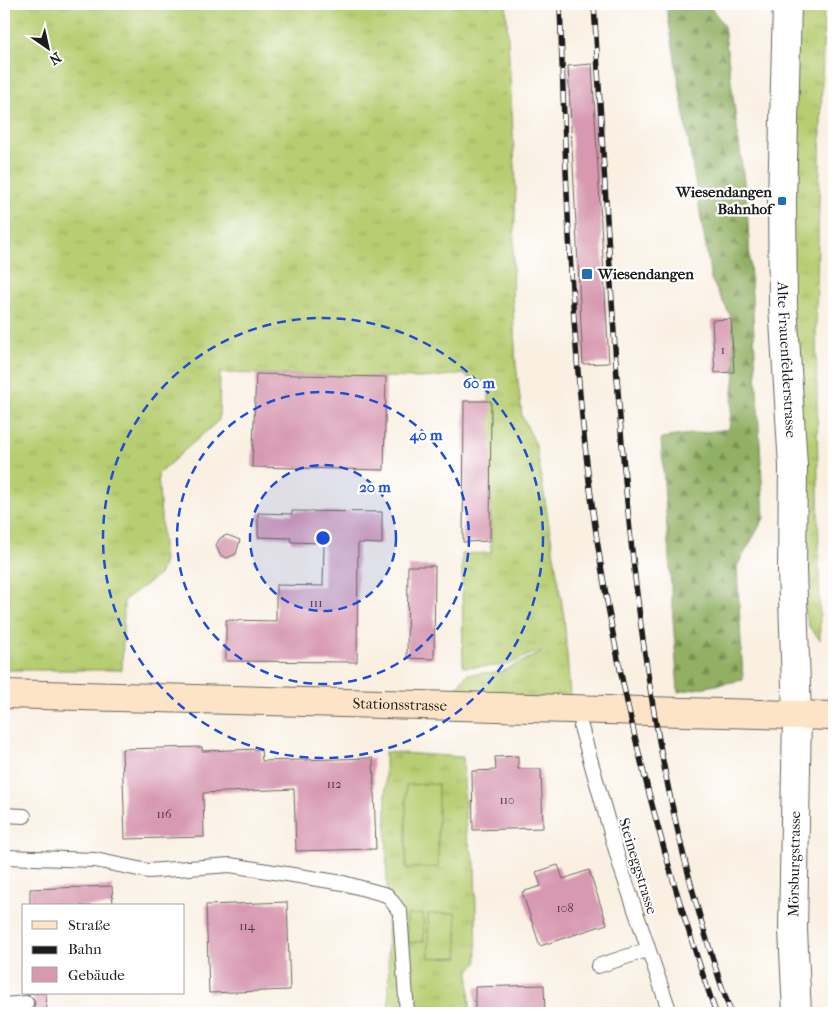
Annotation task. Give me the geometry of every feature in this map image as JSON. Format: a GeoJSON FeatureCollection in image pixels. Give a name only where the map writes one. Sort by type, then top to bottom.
{"type":"FeatureCollection","features":[{"type":"Feature","properties":{"kind":"main road","name":"Stationsstrasse"},"geometry":{"type":"LineString","coordinates":[[4,694],[834,716]]}},
{"type":"Feature","properties":{"kind":"street","name":"Alte Frauenfelderstrasse"},"geometry":{"type":"LineString","coordinates":[[787,4],[782,201],[783,305],[793,466],[792,570],[797,715]]}},
{"type":"Feature","properties":{"kind":"street","name":"Mörsburgstrasse"},"geometry":{"type":"LineString","coordinates":[[796,1013],[793,930],[797,715]]}},
{"type":"Feature","properties":{"kind":"lane","name":"Steineggstrasse"},"geometry":{"type":"LineString","coordinates":[[580,727],[621,868],[670,1013]]}},
{"type":"Feature","properties":{"kind":"lane"},"geometry":{"type":"LineString","coordinates":[[4,816],[24,816]]}},
{"type":"Feature","properties":{"kind":"lane"},"geometry":{"type":"LineString","coordinates":[[4,858],[95,860],[148,871],[230,865],[342,883],[387,895],[400,912],[407,1013]]}},
{"type":"Feature","properties":{"kind":"lane"},"geometry":{"type":"LineString","coordinates":[[598,966],[648,950]]}},
{"type":"Feature","properties":{"kind":"lane"},"geometry":{"type":"LineString","coordinates":[[4,1004],[26,1004]]}},
{"type":"Feature","properties":{"kind":"green space"},"geometry":{"type":"Polygon","coordinates":[[[4,4],[506,4],[516,188],[512,291],[516,364],[522,416],[536,445],[564,617],[570,694],[575,710],[444,705],[467,674],[501,672],[542,652],[530,654],[506,665],[463,667],[462,554],[491,553],[489,390],[463,374],[422,378],[220,373],[219,420],[158,474],[164,561],[159,575],[124,600],[122,670],[4,670],[4,4]]]}},
{"type":"Feature","properties":{"kind":"green space"},"geometry":{"type":"Polygon","coordinates":[[[666,4],[709,4],[724,26],[747,205],[764,518],[737,566],[743,680],[678,692],[661,438],[729,429],[735,374],[732,319],[711,279],[666,4]]]}},
{"type":"Feature","properties":{"kind":"green space"},"geometry":{"type":"Polygon","coordinates":[[[787,4],[824,4],[816,321],[820,640],[809,627],[792,570],[787,4]]]}},
{"type":"Feature","properties":{"kind":"green space"},"geometry":{"type":"Polygon","coordinates":[[[385,752],[463,757],[466,834],[475,863],[477,963],[469,970],[470,1013],[389,1013],[385,752]]]}},
{"type":"Feature","properties":{"kind":"green space"},"geometry":{"type":"Polygon","coordinates":[[[438,784],[438,867],[406,868],[406,785],[438,784]]]}},
{"type":"Feature","properties":{"kind":"green space"},"geometry":{"type":"Polygon","coordinates":[[[456,913],[458,957],[429,958],[428,914],[456,913]]]}},
{"type":"Feature","properties":{"kind":"green space"},"geometry":{"type":"Polygon","coordinates":[[[423,914],[424,941],[408,943],[407,915],[423,914]]]}},
{"type":"Feature","properties":{"kind":"building"},"geometry":{"type":"Polygon","coordinates":[[[592,64],[609,363],[583,364],[568,66],[592,64]]]}},
{"type":"Feature","properties":{"kind":"building"},"geometry":{"type":"Polygon","coordinates":[[[731,319],[734,372],[715,373],[712,320],[731,319]]]}},
{"type":"Feature","properties":{"kind":"building"},"geometry":{"type":"Polygon","coordinates":[[[256,374],[386,377],[384,470],[252,467],[256,374]]]}},
{"type":"Feature","properties":{"kind":"building"},"geometry":{"type":"Polygon","coordinates":[[[464,401],[491,401],[490,541],[463,542],[464,401]]]}},
{"type":"Feature","properties":{"kind":"building"},"geometry":{"type":"Polygon","coordinates":[[[292,511],[382,512],[382,544],[358,543],[357,662],[226,661],[226,620],[276,621],[276,585],[323,586],[324,543],[291,542],[291,538],[258,537],[258,513],[292,514],[292,511]]]}},
{"type":"Feature","properties":{"kind":"building"},"geometry":{"type":"Polygon","coordinates":[[[227,535],[240,540],[236,554],[227,558],[220,555],[216,545],[220,538],[227,535]]]}},
{"type":"Feature","properties":{"kind":"building"},"geometry":{"type":"Polygon","coordinates":[[[408,566],[435,566],[434,659],[407,658],[408,566]]]}},
{"type":"Feature","properties":{"kind":"building"},"geometry":{"type":"Polygon","coordinates":[[[202,747],[202,751],[261,749],[262,761],[373,758],[376,849],[296,851],[294,789],[203,793],[204,837],[125,839],[122,749],[202,747]]]}},
{"type":"Feature","properties":{"kind":"building"},"geometry":{"type":"Polygon","coordinates":[[[518,756],[518,769],[541,769],[543,828],[473,830],[472,771],[496,770],[495,757],[518,756]]]}},
{"type":"Feature","properties":{"kind":"building"},"geometry":{"type":"Polygon","coordinates":[[[558,865],[563,879],[589,870],[607,924],[540,946],[522,892],[541,886],[536,872],[558,865]]]}},
{"type":"Feature","properties":{"kind":"building"},"geometry":{"type":"Polygon","coordinates":[[[112,886],[113,904],[30,904],[30,889],[112,886]]]}},
{"type":"Feature","properties":{"kind":"building"},"geometry":{"type":"Polygon","coordinates":[[[287,902],[290,990],[209,993],[206,905],[287,902]]]}},
{"type":"Feature","properties":{"kind":"building"},"geometry":{"type":"Polygon","coordinates":[[[544,985],[545,1013],[475,1013],[475,987],[544,985]]]}},
{"type":"Feature","properties":{"kind":"building"},"geometry":{"type":"Polygon","coordinates":[[[27,994],[46,994],[47,1013],[26,1013],[34,1007],[33,998],[27,994]]]}},
{"type":"Feature","properties":{"kind":"railway"},"geometry":{"type":"LineString","coordinates":[[560,4],[568,220],[579,382],[593,510],[604,583],[617,656],[651,801],[692,943],[716,1013]]}},
{"type":"Feature","properties":{"kind":"railway"},"geometry":{"type":"LineString","coordinates":[[594,4],[625,482],[634,572],[646,661],[679,839],[703,926],[731,1013]]}},
{"type":"Feature","properties":{"kind":"place","name":"Wiesendangen Bahnhof"},"geometry":{"type":"Point","coordinates":[782,201]}},
{"type":"Feature","properties":{"kind":"place","name":"Wiesendangen"},"geometry":{"type":"Point","coordinates":[587,274]}}]}
